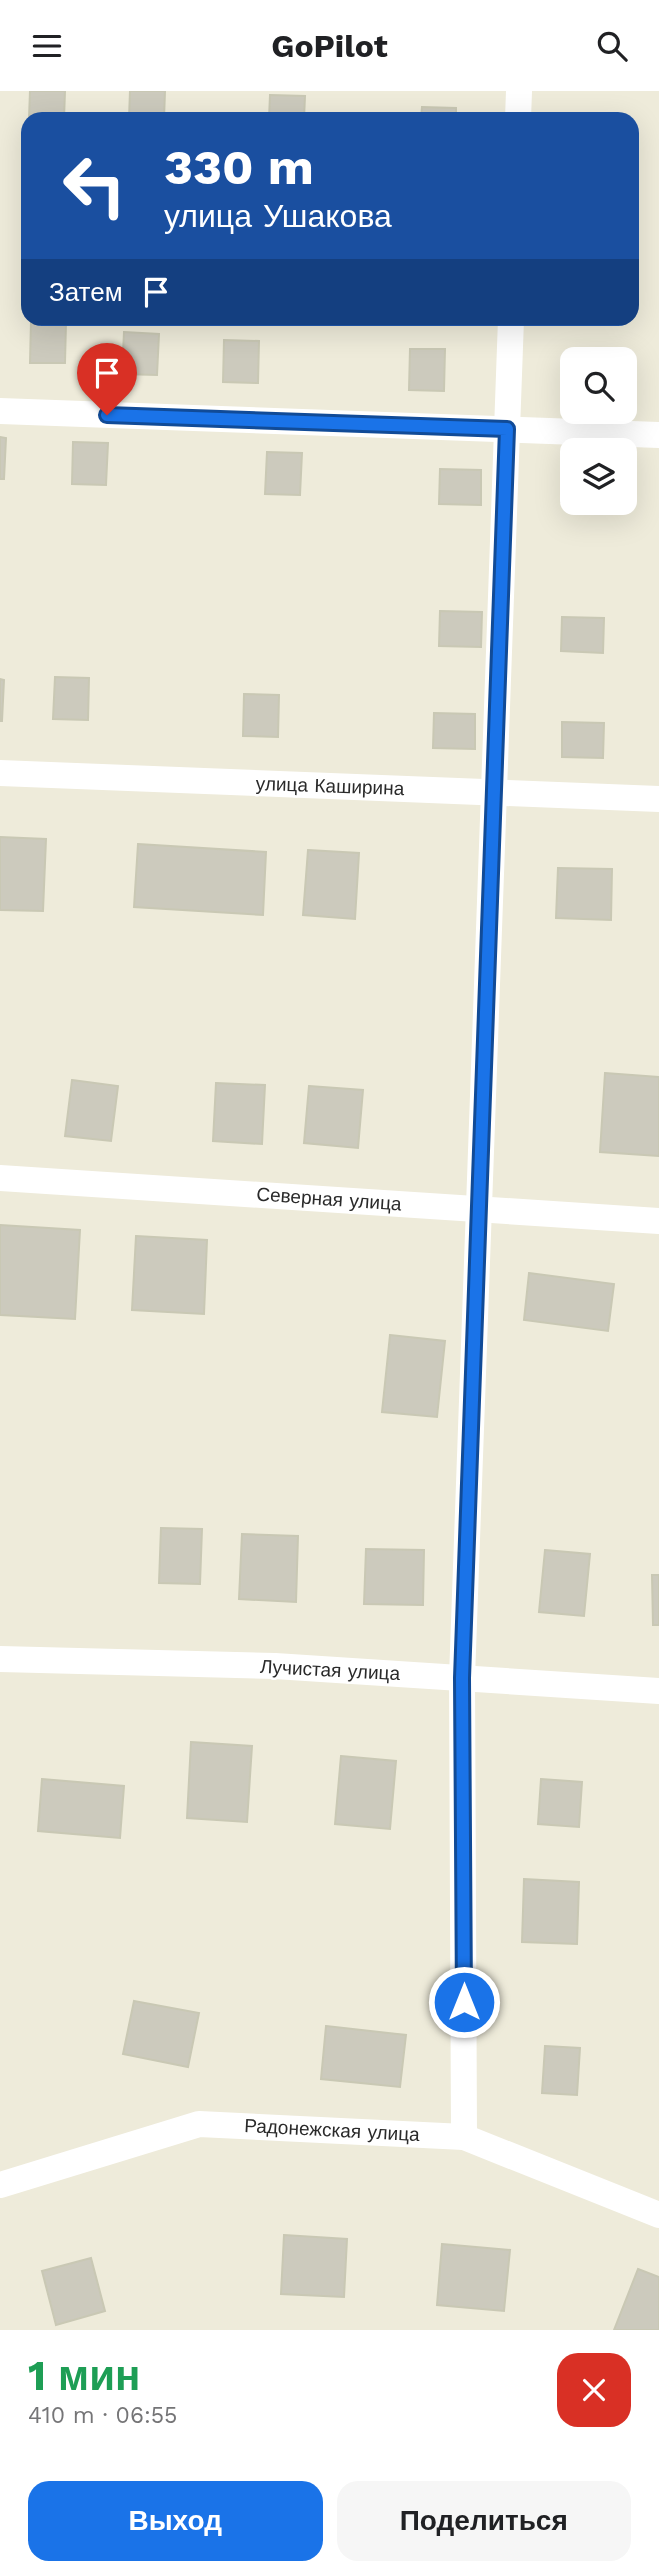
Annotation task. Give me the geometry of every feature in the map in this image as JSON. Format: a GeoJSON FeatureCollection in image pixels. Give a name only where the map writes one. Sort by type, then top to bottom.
{"type":"FeatureCollection","features":[{"type":"Feature","properties":{"kind":"street"},"geometry":{"type":"LineString","coordinates":[[518,112],[519,91]]}},
{"type":"Feature","properties":{"kind":"street"},"geometry":{"type":"LineString","coordinates":[[464,2137],[462,1678],[511,326]]}},
{"type":"Feature","properties":{"kind":"street"},"geometry":{"type":"LineString","coordinates":[[0,411],[659,435]]}},
{"type":"Feature","properties":{"kind":"street","name":"улица Каширина"},"geometry":{"type":"LineString","coordinates":[[0,773],[659,799]]}},
{"type":"Feature","properties":{"kind":"street","name":"Северная улица"},"geometry":{"type":"LineString","coordinates":[[0,1178],[659,1221]]}},
{"type":"Feature","properties":{"kind":"street","name":"Лучистая улица"},"geometry":{"type":"LineString","coordinates":[[0,1659],[275,1667],[659,1691]]}},
{"type":"Feature","properties":{"kind":"street","name":"Радонежская улица"},"geometry":{"type":"LineString","coordinates":[[0,2185],[200,2124],[464,2137],[659,2215]]}},
{"type":"Feature","properties":{"kind":"building"},"geometry":{"type":"Polygon","coordinates":[[[30,91],[65,91],[64,112],[29,112],[30,91]]]}},
{"type":"Feature","properties":{"kind":"building"},"geometry":{"type":"Polygon","coordinates":[[[130,91],[165,91],[164,112],[129,112],[130,91]]]}},
{"type":"Feature","properties":{"kind":"building"},"geometry":{"type":"Polygon","coordinates":[[[270,95],[305,96],[304,112],[269,112],[270,95]]]}},
{"type":"Feature","properties":{"kind":"building"},"geometry":{"type":"Polygon","coordinates":[[[422,107],[456,108],[456,112],[422,112],[422,107]]]}},
{"type":"Feature","properties":{"kind":"building"},"geometry":{"type":"Polygon","coordinates":[[[31,326],[66,326],[65,363],[30,363],[31,326]]]}},
{"type":"Feature","properties":{"kind":"building"},"geometry":{"type":"Polygon","coordinates":[[[124,332],[159,334],[157,375],[122,374],[124,332]]]}},
{"type":"Feature","properties":{"kind":"building"},"geometry":{"type":"Polygon","coordinates":[[[224,340],[259,341],[258,383],[223,382],[224,340]]]}},
{"type":"Feature","properties":{"kind":"building"},"geometry":{"type":"Polygon","coordinates":[[[410,349],[445,349],[444,391],[409,390],[410,349]]]}},
{"type":"Feature","properties":{"kind":"building"},"geometry":{"type":"Polygon","coordinates":[[[0,437],[6,438],[4,479],[0,479],[0,437]]]}},
{"type":"Feature","properties":{"kind":"building"},"geometry":{"type":"Polygon","coordinates":[[[73,442],[108,443],[106,485],[72,484],[73,442]]]}},
{"type":"Feature","properties":{"kind":"building"},"geometry":{"type":"Polygon","coordinates":[[[267,452],[302,453],[300,495],[265,494],[267,452]]]}},
{"type":"Feature","properties":{"kind":"building"},"geometry":{"type":"Polygon","coordinates":[[[440,469],[481,470],[481,505],[439,504],[440,469]]]}},
{"type":"Feature","properties":{"kind":"building"},"geometry":{"type":"Polygon","coordinates":[[[440,611],[482,612],[481,647],[439,646],[440,611]]]}},
{"type":"Feature","properties":{"kind":"building"},"geometry":{"type":"Polygon","coordinates":[[[562,617],[604,618],[603,653],[561,651],[562,617]]]}},
{"type":"Feature","properties":{"kind":"building"},"geometry":{"type":"Polygon","coordinates":[[[55,677],[89,678],[88,720],[53,719],[55,677]]]}},
{"type":"Feature","properties":{"kind":"building"},"geometry":{"type":"Polygon","coordinates":[[[0,679],[4,680],[2,721],[0,721],[0,679]]]}},
{"type":"Feature","properties":{"kind":"building"},"geometry":{"type":"Polygon","coordinates":[[[244,694],[279,695],[278,737],[243,736],[244,694]]]}},
{"type":"Feature","properties":{"kind":"building"},"geometry":{"type":"Polygon","coordinates":[[[434,713],[475,714],[475,749],[433,748],[434,713]]]}},
{"type":"Feature","properties":{"kind":"building"},"geometry":{"type":"Polygon","coordinates":[[[562,722],[604,723],[603,758],[562,757],[562,722]]]}},
{"type":"Feature","properties":{"kind":"building"},"geometry":{"type":"Polygon","coordinates":[[[0,837],[46,839],[43,911],[0,910],[0,837]]]}},
{"type":"Feature","properties":{"kind":"building"},"geometry":{"type":"Polygon","coordinates":[[[138,844],[266,852],[263,915],[134,907],[138,844]]]}},
{"type":"Feature","properties":{"kind":"building"},"geometry":{"type":"Polygon","coordinates":[[[308,850],[359,853],[355,919],[303,915],[308,850]]]}},
{"type":"Feature","properties":{"kind":"building"},"geometry":{"type":"Polygon","coordinates":[[[558,868],[612,869],[611,920],[556,918],[558,868]]]}},
{"type":"Feature","properties":{"kind":"building"},"geometry":{"type":"Polygon","coordinates":[[[605,1073],[659,1077],[659,1156],[600,1152],[605,1073]]]}},
{"type":"Feature","properties":{"kind":"building"},"geometry":{"type":"Polygon","coordinates":[[[72,1080],[118,1086],[111,1141],[65,1136],[72,1080]]]}},
{"type":"Feature","properties":{"kind":"building"},"geometry":{"type":"Polygon","coordinates":[[[216,1083],[265,1085],[262,1144],[213,1141],[216,1083]]]}},
{"type":"Feature","properties":{"kind":"building"},"geometry":{"type":"Polygon","coordinates":[[[309,1086],[363,1090],[358,1148],[304,1143],[309,1086]]]}},
{"type":"Feature","properties":{"kind":"building"},"geometry":{"type":"Polygon","coordinates":[[[0,1225],[80,1230],[75,1319],[0,1315],[0,1225]]]}},
{"type":"Feature","properties":{"kind":"building"},"geometry":{"type":"Polygon","coordinates":[[[136,1236],[207,1240],[204,1314],[132,1310],[136,1236]]]}},
{"type":"Feature","properties":{"kind":"building"},"geometry":{"type":"Polygon","coordinates":[[[529,1273],[614,1284],[608,1331],[524,1320],[529,1273]]]}},
{"type":"Feature","properties":{"kind":"building"},"geometry":{"type":"Polygon","coordinates":[[[390,1335],[445,1341],[437,1417],[382,1412],[390,1335]]]}},
{"type":"Feature","properties":{"kind":"building"},"geometry":{"type":"Polygon","coordinates":[[[161,1528],[202,1529],[200,1584],[159,1583],[161,1528]]]}},
{"type":"Feature","properties":{"kind":"building"},"geometry":{"type":"Polygon","coordinates":[[[242,1534],[298,1536],[296,1602],[239,1599],[242,1534]]]}},
{"type":"Feature","properties":{"kind":"building"},"geometry":{"type":"Polygon","coordinates":[[[366,1549],[424,1550],[423,1605],[364,1604],[366,1549]]]}},
{"type":"Feature","properties":{"kind":"building"},"geometry":{"type":"Polygon","coordinates":[[[545,1550],[590,1554],[584,1616],[539,1612],[545,1550]]]}},
{"type":"Feature","properties":{"kind":"building"},"geometry":{"type":"Polygon","coordinates":[[[652,1575],[659,1575],[659,1625],[653,1625],[652,1575]]]}},
{"type":"Feature","properties":{"kind":"building"},"geometry":{"type":"Polygon","coordinates":[[[191,1742],[252,1746],[247,1822],[187,1818],[191,1742]]]}},
{"type":"Feature","properties":{"kind":"building"},"geometry":{"type":"Polygon","coordinates":[[[341,1756],[396,1761],[390,1829],[335,1824],[341,1756]]]}},
{"type":"Feature","properties":{"kind":"building"},"geometry":{"type":"Polygon","coordinates":[[[42,1779],[124,1786],[120,1838],[38,1831],[42,1779]]]}},
{"type":"Feature","properties":{"kind":"building"},"geometry":{"type":"Polygon","coordinates":[[[541,1779],[582,1782],[579,1827],[538,1824],[541,1779]]]}},
{"type":"Feature","properties":{"kind":"building"},"geometry":{"type":"Polygon","coordinates":[[[524,1879],[579,1882],[577,1944],[522,1942],[524,1879]]]}},
{"type":"Feature","properties":{"kind":"building"},"geometry":{"type":"Polygon","coordinates":[[[134,2001],[199,2013],[188,2067],[123,2054],[134,2001]]]}},
{"type":"Feature","properties":{"kind":"building"},"geometry":{"type":"Polygon","coordinates":[[[326,2026],[406,2035],[400,2087],[321,2079],[326,2026]]]}},
{"type":"Feature","properties":{"kind":"building"},"geometry":{"type":"Polygon","coordinates":[[[545,2046],[580,2048],[577,2095],[542,2093],[545,2046]]]}},
{"type":"Feature","properties":{"kind":"building"},"geometry":{"type":"Polygon","coordinates":[[[284,2235],[347,2239],[344,2297],[281,2294],[284,2235]]]}},
{"type":"Feature","properties":{"kind":"building"},"geometry":{"type":"Polygon","coordinates":[[[442,2244],[510,2250],[504,2311],[437,2305],[442,2244]]]}},
{"type":"Feature","properties":{"kind":"building"},"geometry":{"type":"Polygon","coordinates":[[[91,2258],[105,2311],[56,2325],[42,2271],[91,2258]]]}},
{"type":"Feature","properties":{"kind":"building"},"geometry":{"type":"Polygon","coordinates":[[[638,2269],[659,2277],[659,2330],[614,2330],[638,2269]]]}},
{"type":"Feature","properties":{"kind":"route"},"geometry":{"type":"LineString","coordinates":[[107,415],[507,429],[462,1678],[464,2002]]}}]}
